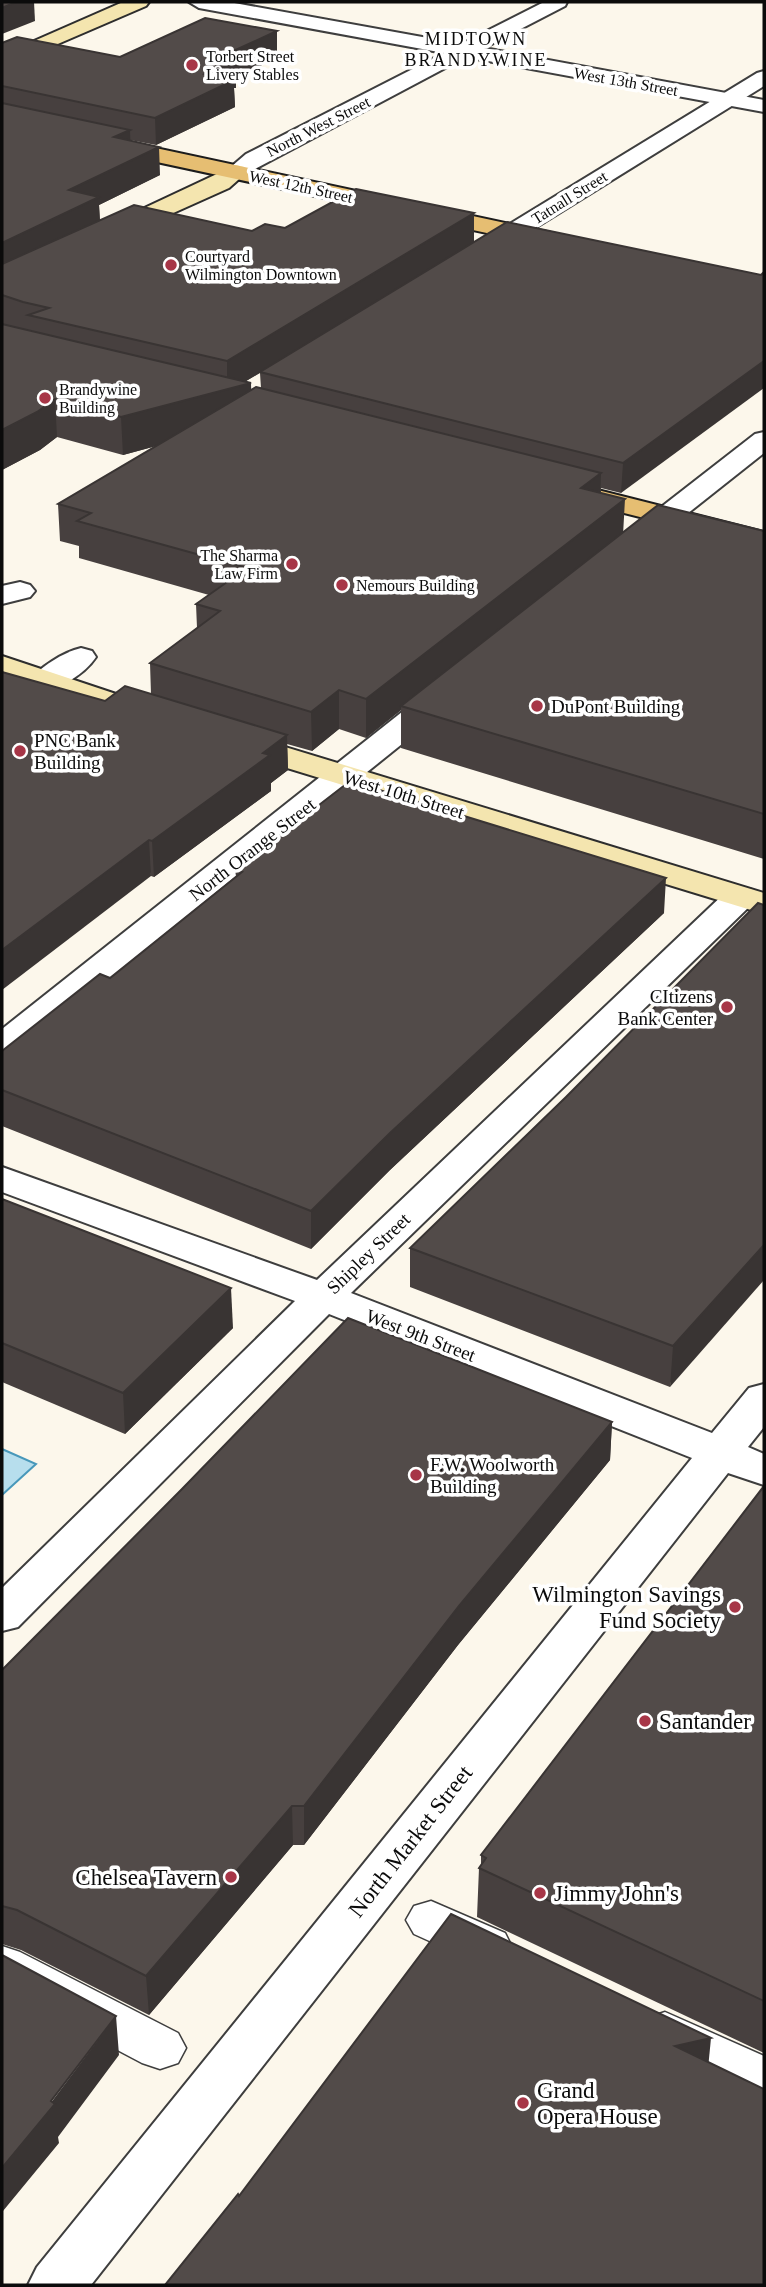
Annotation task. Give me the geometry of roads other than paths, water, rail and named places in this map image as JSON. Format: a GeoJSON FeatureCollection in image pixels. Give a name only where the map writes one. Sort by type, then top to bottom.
{"type":"FeatureCollection","features":[{"type":"Feature","properties":{"kind":"main road"},"geometry":{"type":"LineString","coordinates":[[2,62],[139,2]]}},
{"type":"Feature","properties":{"kind":"main road","name":"West 12th Street"},"geometry":{"type":"LineString","coordinates":[[92,141],[567,243]]}},
{"type":"Feature","properties":{"kind":"main road","name":"North West Street"},"geometry":{"type":"LineString","coordinates":[[90,241],[221,183],[236,172]]}},
{"type":"Feature","properties":{"kind":"main road"},"geometry":{"type":"LineString","coordinates":[[551,486],[764,540]]}},
{"type":"Feature","properties":{"kind":"main road"},"geometry":{"type":"LineString","coordinates":[[2,665],[44,682],[161,719]]}},
{"type":"Feature","properties":{"kind":"main road","name":"West 10th Street"},"geometry":{"type":"LineString","coordinates":[[214,735],[752,900]]}},
{"type":"Feature","properties":{"kind":"street","name":"West 13th Street"},"geometry":{"type":"LineString","coordinates":[[199,2],[764,106]]}},
{"type":"Feature","properties":{"kind":"street"},"geometry":{"type":"LineString","coordinates":[[278,17],[312,2]]}},
{"type":"Feature","properties":{"kind":"street","name":"North West Street"},"geometry":{"type":"LineString","coordinates":[[236,172],[254,159],[558,2]]}},
{"type":"Feature","properties":{"kind":"street","name":"Tatnall Street"},"geometry":{"type":"LineString","coordinates":[[459,265],[764,77]]}},
{"type":"Feature","properties":{"kind":"street"},"geometry":{"type":"LineString","coordinates":[[609,562],[764,440]]}},
{"type":"Feature","properties":{"kind":"street"},"geometry":{"type":"LineString","coordinates":[[44,682],[81,657]]}},
{"type":"Feature","properties":{"kind":"street","name":"North Orange Street"},"geometry":{"type":"LineString","coordinates":[[2,1047],[459,682]]}},
{"type":"Feature","properties":{"kind":"street","name":"Shipley Street"},"geometry":{"type":"LineString","coordinates":[[2,1615],[323,1297],[752,900]]}},
{"type":"Feature","properties":{"kind":"street","name":"West 9th Street"},"geometry":{"type":"LineString","coordinates":[[2,1180],[323,1297],[742,1460]]}},
{"type":"Feature","properties":{"kind":"street","name":"North Market Street"},"geometry":{"type":"LineString","coordinates":[[57,2285],[742,1460],[764,1398]]}},
{"type":"Feature","properties":{"kind":"street"},"geometry":{"type":"LineString","coordinates":[[431,1920],[530,1968]]}},
{"type":"Feature","properties":{"kind":"street"},"geometry":{"type":"LineString","coordinates":[[2,1966],[160,2048]]}},
{"type":"Feature","properties":{"kind":"street"},"geometry":{"type":"LineString","coordinates":[[628,2015],[764,2080]]}},
{"type":"Feature","properties":{"kind":"water"},"geometry":{"type":"Polygon","coordinates":[[[2,1449],[36,1464],[2,1495],[2,1449]]]}},
{"type":"Feature","properties":{"kind":"place","name":"Torbert Street Livery Stables"},"geometry":{"type":"Point","coordinates":[192,65]}},
{"type":"Feature","properties":{"kind":"place","name":"Courtyard Wilmington Downtown"},"geometry":{"type":"Point","coordinates":[171,265]}},
{"type":"Feature","properties":{"kind":"place","name":"Brandywine Building"},"geometry":{"type":"Point","coordinates":[45,398]}},
{"type":"Feature","properties":{"kind":"place","name":"The Sharma Law Firm"},"geometry":{"type":"Point","coordinates":[292,564]}},
{"type":"Feature","properties":{"kind":"place","name":"Nemours Building"},"geometry":{"type":"Point","coordinates":[342,585]}},
{"type":"Feature","properties":{"kind":"place","name":"DuPont Building"},"geometry":{"type":"Point","coordinates":[537,706]}},
{"type":"Feature","properties":{"kind":"place","name":"PNC Bank Building"},"geometry":{"type":"Point","coordinates":[20,751]}},
{"type":"Feature","properties":{"kind":"place","name":"CItizens Bank Center"},"geometry":{"type":"Point","coordinates":[727,1007]}},
{"type":"Feature","properties":{"kind":"place","name":"F.W. Woolworth Building"},"geometry":{"type":"Point","coordinates":[416,1475]}},
{"type":"Feature","properties":{"kind":"place","name":"Wilmington Savings Fund Society"},"geometry":{"type":"Point","coordinates":[735,1607]}},
{"type":"Feature","properties":{"kind":"place","name":"Santander"},"geometry":{"type":"Point","coordinates":[645,1721]}},
{"type":"Feature","properties":{"kind":"place","name":"Chelsea Tavern"},"geometry":{"type":"Point","coordinates":[231,1877]}},
{"type":"Feature","properties":{"kind":"place","name":"Jimmy John's"},"geometry":{"type":"Point","coordinates":[540,1893]}},
{"type":"Feature","properties":{"kind":"place","name":"Grand Opera House"},"geometry":{"type":"Point","coordinates":[523,2103]}},
{"type":"Feature","properties":{"kind":"district","name":"MIDTOWN BRANDYWINE"},"geometry":{"type":"Point","coordinates":[476,49]}}]}
